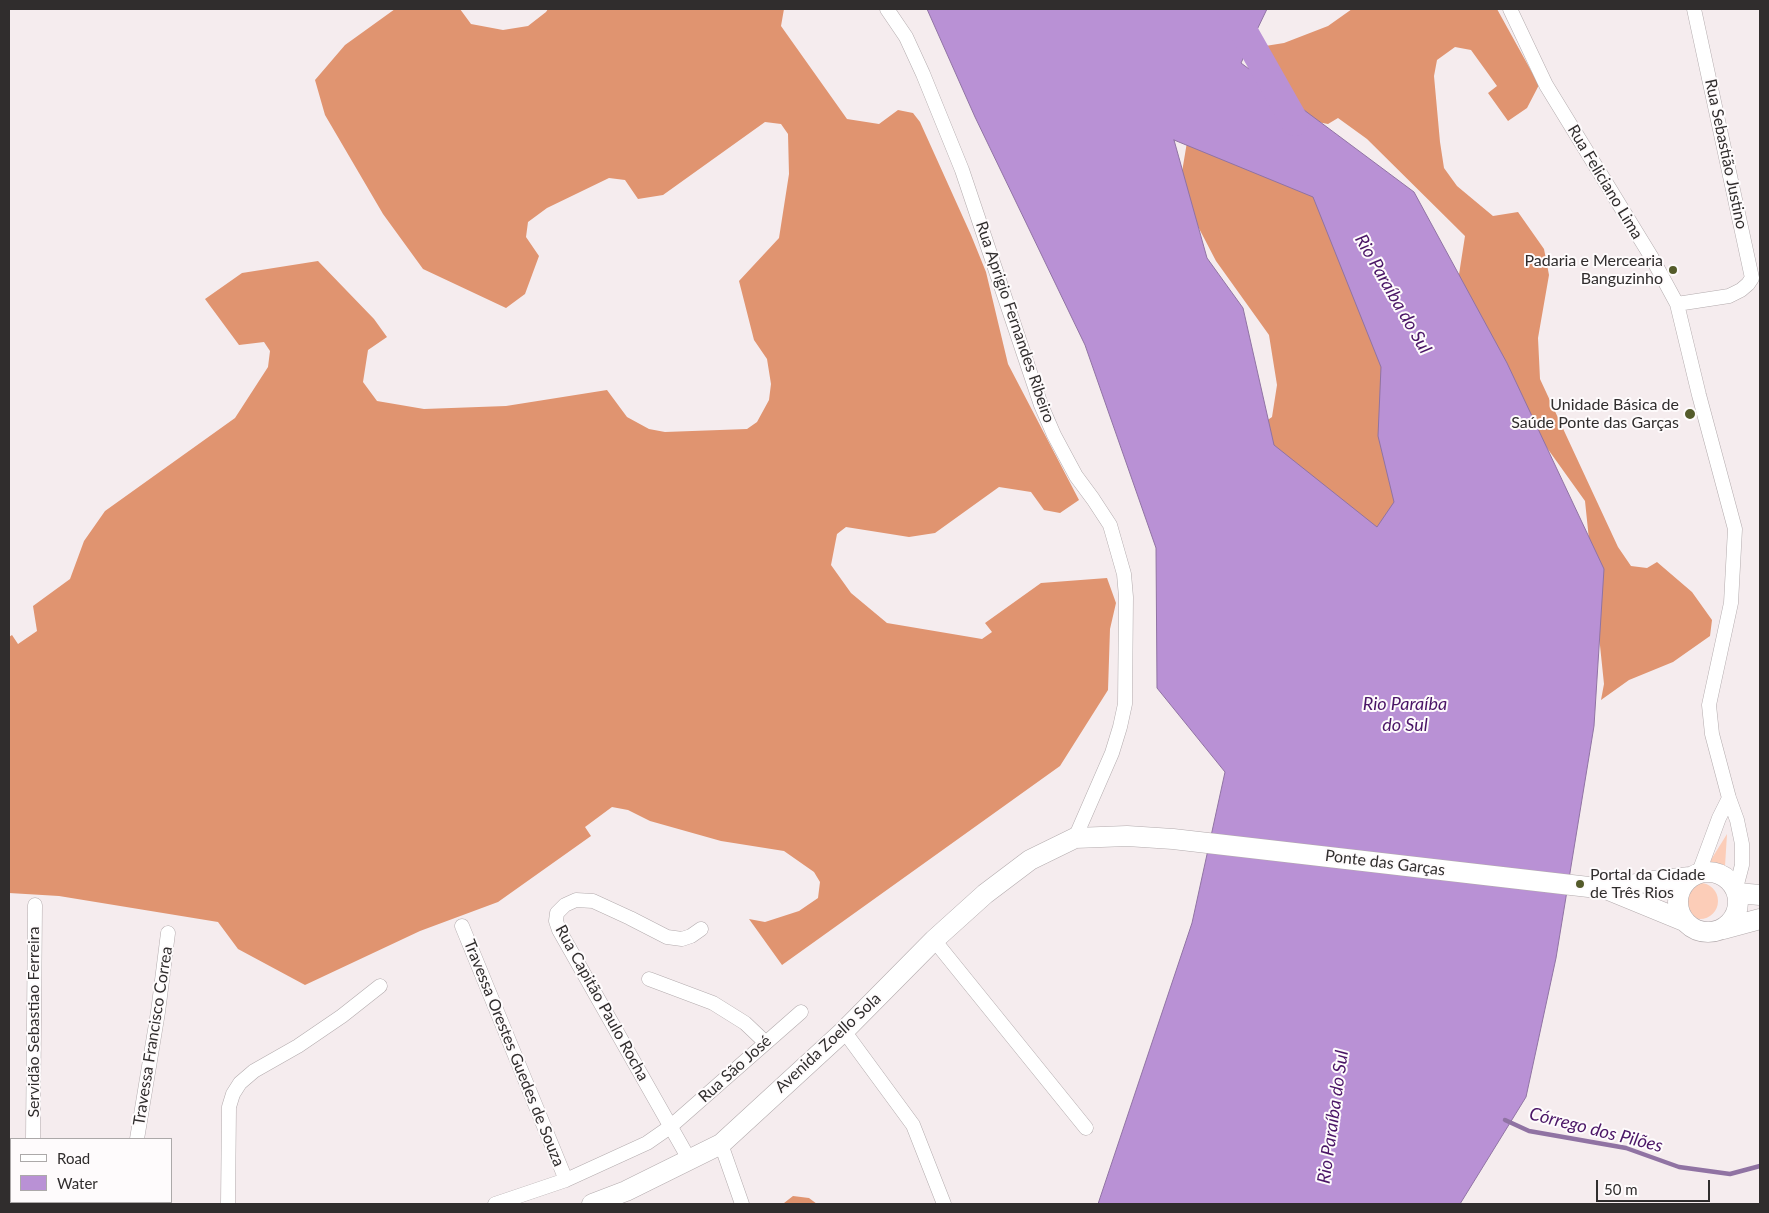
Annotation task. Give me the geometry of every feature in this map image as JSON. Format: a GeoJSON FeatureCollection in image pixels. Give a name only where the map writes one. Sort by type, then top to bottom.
{"type":"FeatureCollection","features":[{"type":"Feature","properties":{"kind":"main road","name":"Avenida Zoello Sola"},"geometry":{"type":"LineString","coordinates":[[592,1204],[626,1191],[721,1144],[844,1030],[934,940],[985,894],[1030,860],[1075,838],[1127,836],[1173,839]]}},
{"type":"Feature","properties":{"kind":"main road","name":"Ponte das Garças"},"geometry":{"type":"LineString","coordinates":[[1173,839],[1601,888]]}},
{"type":"Feature","properties":{"kind":"main road"},"geometry":{"type":"LineString","coordinates":[[1601,888],[1709,871],[1719,873],[1728,878],[1737,890],[1738,905],[1736,915],[1729,924],[1721,929]]}},
{"type":"Feature","properties":{"kind":"main road"},"geometry":{"type":"LineString","coordinates":[[1684,921],[1679,912],[1678,898],[1683,884],[1695,874]]}},
{"type":"Feature","properties":{"kind":"main road"},"geometry":{"type":"LineString","coordinates":[[1601,888],[1684,921],[1692,928],[1701,932],[1711,932],[1760,919]]}},
{"type":"Feature","properties":{"kind":"main road"},"geometry":{"type":"LineString","coordinates":[[1737,890],[1760,895]]}},
{"type":"Feature","properties":{"kind":"street","name":"Rua Aprigio Fernandes Ribeiro"},"geometry":{"type":"LineString","coordinates":[[886,9],[906,36],[962,170],[1054,435],[1076,476],[1110,525],[1124,574],[1126,616],[1122,720],[1112,753],[1075,838]]}},
{"type":"Feature","properties":{"kind":"street","name":"Rua Feliciano Lima"},"geometry":{"type":"LineString","coordinates":[[1510,9],[1546,85],[1652,258],[1677,304],[1735,529],[1731,603],[1709,705],[1712,734],[1742,844],[1742,865],[1737,890]]}},
{"type":"Feature","properties":{"kind":"street","name":"Rua Sebastião Justino"},"geometry":{"type":"LineString","coordinates":[[1677,304],[1729,296],[1741,290],[1752,278],[1694,9]]}},
{"type":"Feature","properties":{"kind":"street"},"geometry":{"type":"LineString","coordinates":[[1695,874],[1729,798]]}},
{"type":"Feature","properties":{"kind":"street","name":"Rua Capitão Paulo Rocha"},"geometry":{"type":"LineString","coordinates":[[670,1127],[559,930],[556,921],[557,913],[565,905],[576,900],[593,901],[668,937],[682,939],[691,936],[701,929]]}},
{"type":"Feature","properties":{"kind":"street","name":"Servidão Sebastiao Ferreira"},"geometry":{"type":"LineString","coordinates":[[33,1138],[35,905]]}},
{"type":"Feature","properties":{"kind":"street","name":"Travessa Orestes Guedes de Souza"},"geometry":{"type":"LineString","coordinates":[[462,926],[566,1180]]}},
{"type":"Feature","properties":{"kind":"street","name":"Travessa Francisco Correa"},"geometry":{"type":"LineString","coordinates":[[137,1138],[158,1012],[168,933]]}},
{"type":"Feature","properties":{"kind":"street"},"geometry":{"type":"LineString","coordinates":[[934,940],[1086,1128]]}},
{"type":"Feature","properties":{"kind":"street"},"geometry":{"type":"LineString","coordinates":[[649,979],[713,1003],[745,1024],[766,1042]]}},
{"type":"Feature","properties":{"kind":"street"},"geometry":{"type":"LineString","coordinates":[[228,1204],[229,1107],[233,1094],[240,1083],[254,1071],[298,1046],[342,1016],[380,986]]}},
{"type":"Feature","properties":{"kind":"street","name":"Rua São José"},"geometry":{"type":"LineString","coordinates":[[495,1204],[566,1180],[647,1143],[670,1127],[801,1012]]}},
{"type":"Feature","properties":{"kind":"street"},"geometry":{"type":"LineString","coordinates":[[844,1030],[914,1125],[944,1204]]}},
{"type":"Feature","properties":{"kind":"street"},"geometry":{"type":"LineString","coordinates":[[670,1127],[689,1159]]}},
{"type":"Feature","properties":{"kind":"street"},"geometry":{"type":"LineString","coordinates":[[721,1144],[742,1204]]}},
{"type":"Feature","properties":{"kind":"shaded area"},"geometry":{"type":"Polygon","coordinates":[[[395,9],[460,9],[471,24],[503,30],[528,26],[548,9],[784,9],[781,26],[847,119],[879,124],[898,110],[913,113],[920,122],[986,272],[1008,364],[1079,500],[1060,513],[1044,510],[1031,492],[999,487],[935,533],[909,537],[846,527],[837,534],[831,565],[851,593],[887,623],[982,639],[992,632],[985,623],[1041,583],[1107,578],[1116,603],[1110,629],[1108,690],[1060,766],[782,965],[749,919],[765,922],[799,911],[818,898],[820,882],[814,872],[784,851],[721,841],[650,821],[628,810],[612,807],[585,827],[591,836],[498,902],[420,931],[305,985],[238,949],[218,922],[59,896],[9,893],[9,637],[12,635],[18,644],[37,631],[33,606],[70,579],[84,541],[105,511],[235,418],[268,367],[270,351],[264,342],[239,345],[205,299],[242,273],[318,261],[374,319],[387,337],[368,350],[363,382],[377,401],[424,409],[506,406],[607,390],[627,417],[649,429],[665,432],[747,429],[757,422],[769,400],[771,384],[767,359],[754,340],[739,281],[779,238],[789,174],[788,134],[781,124],[765,122],[663,195],[638,199],[625,180],[609,178],[547,208],[528,222],[526,237],[539,256],[525,294],[506,308],[423,269],[383,214],[325,115],[315,80],[345,45],[395,9]]]}},
{"type":"Feature","properties":{"kind":"shaded area"},"geometry":{"type":"Polygon","coordinates":[[[1352,9],[1497,9],[1539,85],[1527,108],[1508,121],[1488,93],[1497,86],[1471,50],[1455,47],[1437,60],[1434,76],[1444,168],[1457,186],[1493,216],[1518,212],[1544,249],[1549,275],[1538,338],[1540,379],[1618,547],[1631,566],[1647,568],[1657,562],[1692,592],[1712,620],[1710,636],[1673,662],[1629,680],[1601,700],[1604,684],[1585,501],[1512,399],[1455,300],[1465,236],[1367,139],[1338,118],[1328,124],[1312,121],[1283,100],[1250,54],[1259,47],[1284,43],[1328,26],[1352,9]]]}},
{"type":"Feature","properties":{"kind":"shaded area"},"geometry":{"type":"Polygon","coordinates":[[[1187,142],[1305,169],[1399,340],[1394,568],[1253,430],[1272,417],[1277,385],[1269,335],[1216,261],[1179,190],[1187,142]]]}},
{"type":"Feature","properties":{"kind":"shaded area"},"geometry":{"type":"Polygon","coordinates":[[[1727,834],[1725,866],[1709,863],[1727,834]]]}},
{"type":"Feature","properties":{"kind":"shaded area"},"geometry":{"type":"Polygon","coordinates":[[[1700,883],[1707,884],[1713,888],[1717,894],[1717,908],[1713,914],[1707,918],[1700,919],[1693,918],[1687,914],[1683,908],[1682,901],[1683,894],[1687,888],[1693,884],[1700,883]]]}},
{"type":"Feature","properties":{"kind":"shaded area"},"geometry":{"type":"Polygon","coordinates":[[[793,1196],[809,1198],[817,1204],[784,1204],[793,1196]]]}},
{"type":"Feature","properties":{"kind":"water","name":"Rio Paraíba do Sul"},"geometry":{"type":"Polygon","coordinates":[[[927,9],[1267,9],[1241,63],[1414,192],[1507,363],[1604,569],[1594,726],[1556,958],[1526,1097],[1460,1204],[1098,1204],[1192,923],[1225,772],[1157,688],[1156,548],[1085,345],[975,117],[927,9]],[[1174,140],[1207,258],[1243,308],[1274,445],[1377,527],[1394,502],[1378,436],[1381,367],[1313,197],[1174,140]]]}},
{"type":"Feature","properties":{"kind":"waterway","name":"Rio Paraíba do Sul"},"geometry":{"type":"LineString","coordinates":[[1231,9],[1295,122]]}},
{"type":"Feature","properties":{"kind":"waterway","name":"Córrego dos Pilões"},"geometry":{"type":"LineString","coordinates":[[1505,1120],[1529,1131],[1626,1148],[1679,1167],[1730,1174],[1760,1166]]}},
{"type":"Feature","properties":{"kind":"place","name":"Padaria e Mercearia Banguzinho"},"geometry":{"type":"Point","coordinates":[1673,270]}},
{"type":"Feature","properties":{"kind":"place","name":"Unidade Básica de Saúde Ponte das Garças"},"geometry":{"type":"Point","coordinates":[1690,414]}},
{"type":"Feature","properties":{"kind":"place","name":"Portal da Cidade de Três Rios"},"geometry":{"type":"Point","coordinates":[1580,884]}}]}
